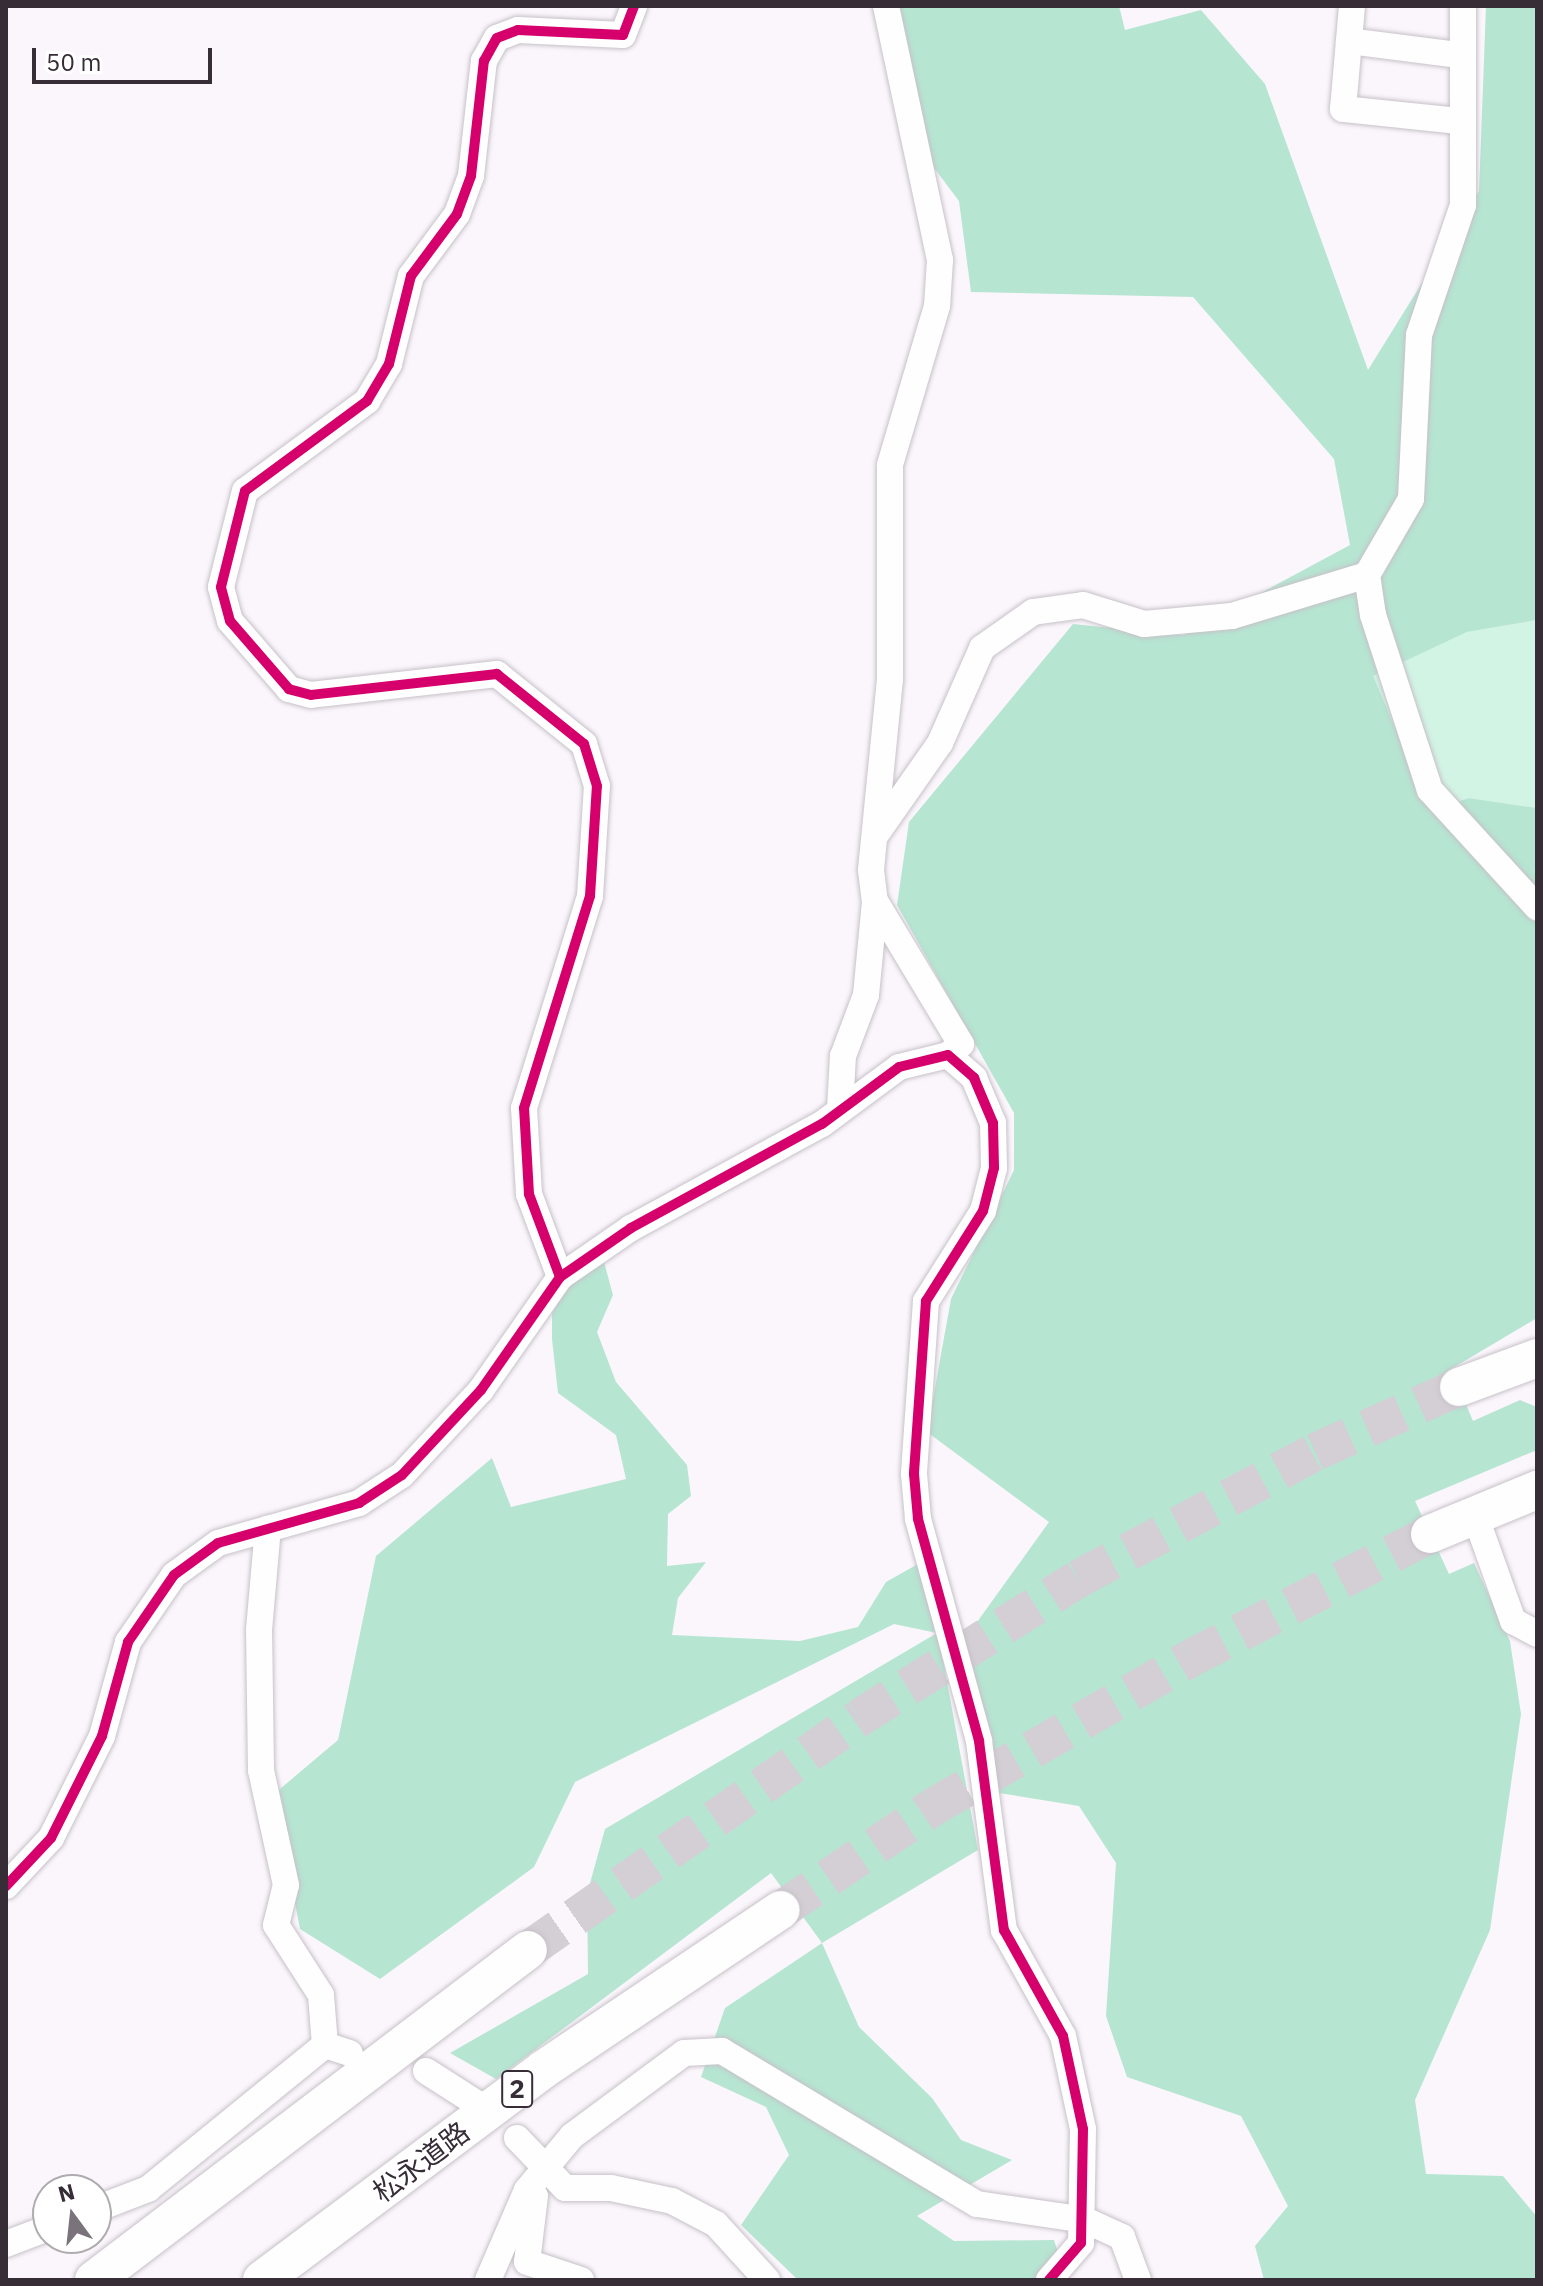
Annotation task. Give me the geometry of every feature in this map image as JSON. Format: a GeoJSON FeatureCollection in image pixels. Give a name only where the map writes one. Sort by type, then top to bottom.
{"type":"FeatureCollection","features":[{"type":"Feature","properties":{"kind":"highway"},"geometry":{"type":"LineString","coordinates":[[1459,1387],[1537,1358]]}},
{"type":"Feature","properties":{"kind":"highway"},"geometry":{"type":"LineString","coordinates":[[1430,1534],[1537,1490]]}},
{"type":"Feature","properties":{"kind":"highway","name":"松永道路"},"geometry":{"type":"LineString","coordinates":[[262,2280],[544,2069],[781,1910]]}},
{"type":"Feature","properties":{"kind":"highway"},"geometry":{"type":"LineString","coordinates":[[94,2280],[528,1950]]}},
{"type":"Feature","properties":{"kind":"street"},"geometry":{"type":"LineString","coordinates":[[560,1277],[529,1194],[524,1108],[590,896],[597,786],[584,744],[497,674],[311,695],[289,689],[230,621],[221,587],[245,491],[367,401],[389,364],[411,276],[457,214],[471,176],[484,61],[497,38],[518,30],[623,35],[634,6]]}},
{"type":"Feature","properties":{"kind":"street"},"geometry":{"type":"LineString","coordinates":[[840,1109],[843,1056],[866,995],[875,901],[875,836],[890,679],[890,465],[937,306],[940,260],[886,6]]}},
{"type":"Feature","properties":{"kind":"street"},"geometry":{"type":"LineString","coordinates":[[1352,6],[1343,109],[1460,121]]}},
{"type":"Feature","properties":{"kind":"street"},"geometry":{"type":"LineString","coordinates":[[1463,6],[1458,55],[1463,205],[1419,335],[1411,499],[1367,575],[1373,615],[1430,790],[1537,907]]}},
{"type":"Feature","properties":{"kind":"street"},"geometry":{"type":"LineString","coordinates":[[1349,41],[1458,55]]}},
{"type":"Feature","properties":{"kind":"street"},"geometry":{"type":"LineString","coordinates":[[875,836],[940,743],[982,648],[1033,612],[1083,605],[1144,624],[1232,616],[1367,575]]}},
{"type":"Feature","properties":{"kind":"street"},"geometry":{"type":"LineString","coordinates":[[6,1886],[51,1838],[102,1736],[128,1642],[174,1575],[218,1543],[359,1503],[402,1475],[481,1390],[560,1277],[631,1228],[840,1109],[899,1067],[948,1055],[961,1044],[875,901]]}},
{"type":"Feature","properties":{"kind":"street"},"geometry":{"type":"LineString","coordinates":[[948,1055],[974,1078],[993,1123],[994,1168],[983,1211],[926,1301],[914,1474],[918,1519],[979,1741],[1004,1930],[1063,2036],[1083,2129],[1085,2220],[1081,2243],[1049,2280]]}},
{"type":"Feature","properties":{"kind":"street"},"geometry":{"type":"LineString","coordinates":[[1475,1515],[1513,1621],[1537,1634]]}},
{"type":"Feature","properties":{"kind":"street"},"geometry":{"type":"LineString","coordinates":[[268,1528],[259,1630],[261,1770],[286,1885],[276,1925],[321,1995],[325,2045]]}},
{"type":"Feature","properties":{"kind":"street"},"geometry":{"type":"LineString","coordinates":[[325,2045],[350,2053]]}},
{"type":"Feature","properties":{"kind":"street"},"geometry":{"type":"LineString","coordinates":[[112,2203],[148,2189],[325,2045]]}},
{"type":"Feature","properties":{"kind":"street"},"geometry":{"type":"LineString","coordinates":[[488,2280],[527,2190],[572,2136],[684,2053],[722,2051],[977,2204],[1085,2220],[1122,2237],[1138,2280]]}},
{"type":"Feature","properties":{"kind":"street"},"geometry":{"type":"LineString","coordinates":[[426,2071],[476,2103]]}},
{"type":"Feature","properties":{"kind":"street"},"geometry":{"type":"LineString","coordinates":[[517,2138],[545,2172],[565,2188],[611,2188],[672,2201],[716,2224],[767,2280]]}},
{"type":"Feature","properties":{"kind":"street"},"geometry":{"type":"LineString","coordinates":[[545,2172],[530,2206],[527,2262],[581,2280]]}},
{"type":"Feature","properties":{"kind":"street"},"geometry":{"type":"LineString","coordinates":[[148,2189],[173,2217]]}},
{"type":"Feature","properties":{"kind":"street"},"geometry":{"type":"LineString","coordinates":[[6,2244],[32,2234]]}},
{"type":"Feature","properties":{"kind":"green space"},"geometry":{"type":"Polygon","coordinates":[[[883,6],[1119,6],[1125,30],[1201,10],[1265,84],[1368,370],[1479,191],[1486,6],[1537,6],[1537,620],[1467,632],[1373,676],[1430,810],[1469,798],[1537,808],[1537,1318],[1451,1369],[1473,1421],[1520,1400],[1537,1407],[1537,1450],[1415,1501],[1449,1574],[1474,1563],[1510,1641],[1521,1714],[1490,1930],[1415,2100],[1426,2174],[1503,2176],[1537,2217],[1537,2280],[1264,2280],[1255,2246],[1288,2206],[1241,2116],[1127,2077],[1106,2016],[1116,1863],[1079,1806],[999,1793],[962,1643],[1049,1522],[927,1432],[951,1299],[1014,1170],[1014,1113],[897,905],[909,822],[1073,624],[1183,635],[1350,545],[1334,459],[1193,297],[971,292],[959,201],[910,136],[883,6]]]}},
{"type":"Feature","properties":{"kind":"green space"},"geometry":{"type":"Polygon","coordinates":[[[1537,620],[1537,808],[1469,798],[1430,810],[1372,676],[1467,632],[1537,620]]]}},
{"type":"Feature","properties":{"kind":"green space"},"geometry":{"type":"Polygon","coordinates":[[[604,1262],[613,1295],[597,1332],[616,1382],[687,1465],[691,1496],[668,1514],[667,1566],[706,1562],[678,1598],[672,1635],[800,1641],[858,1627],[886,1582],[918,1564],[938,1633],[978,1850],[822,1943],[771,1873],[496,2079],[450,2053],[588,1974],[587,1894],[605,1829],[937,1633],[894,1624],[575,1782],[534,1867],[380,1979],[300,1929],[274,1794],[338,1740],[376,1556],[492,1458],[511,1507],[626,1479],[616,1435],[558,1393],[552,1339],[552,1313],[570,1282],[604,1262]]]}},
{"type":"Feature","properties":{"kind":"green space"},"geometry":{"type":"Polygon","coordinates":[[[822,1943],[859,2027],[932,2098],[961,2140],[1012,2160],[917,2216],[954,2241],[1054,2240],[1067,2280],[798,2280],[741,2225],[789,2155],[766,2107],[701,2077],[725,2008],[822,1943]]]}},
{"type":"Feature","properties":{"kind":"tunnel"},"geometry":{"type":"LineString","coordinates":[[528,1950],[859,1718],[1078,1579],[1315,1452],[1459,1387]]}},
{"type":"Feature","properties":{"kind":"tunnel"},"geometry":{"type":"LineString","coordinates":[[781,1910],[933,1807],[1189,1659],[1430,1534]]}},
{"type":"Feature","properties":{"kind":"cycle path"},"geometry":{"type":"LineString","coordinates":[[560,1277],[529,1194],[524,1108],[590,896],[597,786],[584,744],[497,674],[311,695],[289,689],[230,621],[221,587],[245,491],[367,401],[389,364],[411,276],[457,214],[471,176],[484,61],[497,38],[518,30],[623,35],[634,6]]}},
{"type":"Feature","properties":{"kind":"cycle path"},"geometry":{"type":"LineString","coordinates":[[6,1886],[51,1838],[102,1736],[128,1642],[174,1575],[218,1543],[359,1503],[402,1475],[481,1390],[560,1277],[631,1228],[822,1124],[899,1067],[948,1055],[974,1078],[993,1123],[994,1168],[983,1211],[926,1301],[914,1474],[918,1519],[979,1741],[1004,1930],[1063,2036],[1083,2129],[1081,2243],[1049,2280]]}}]}
